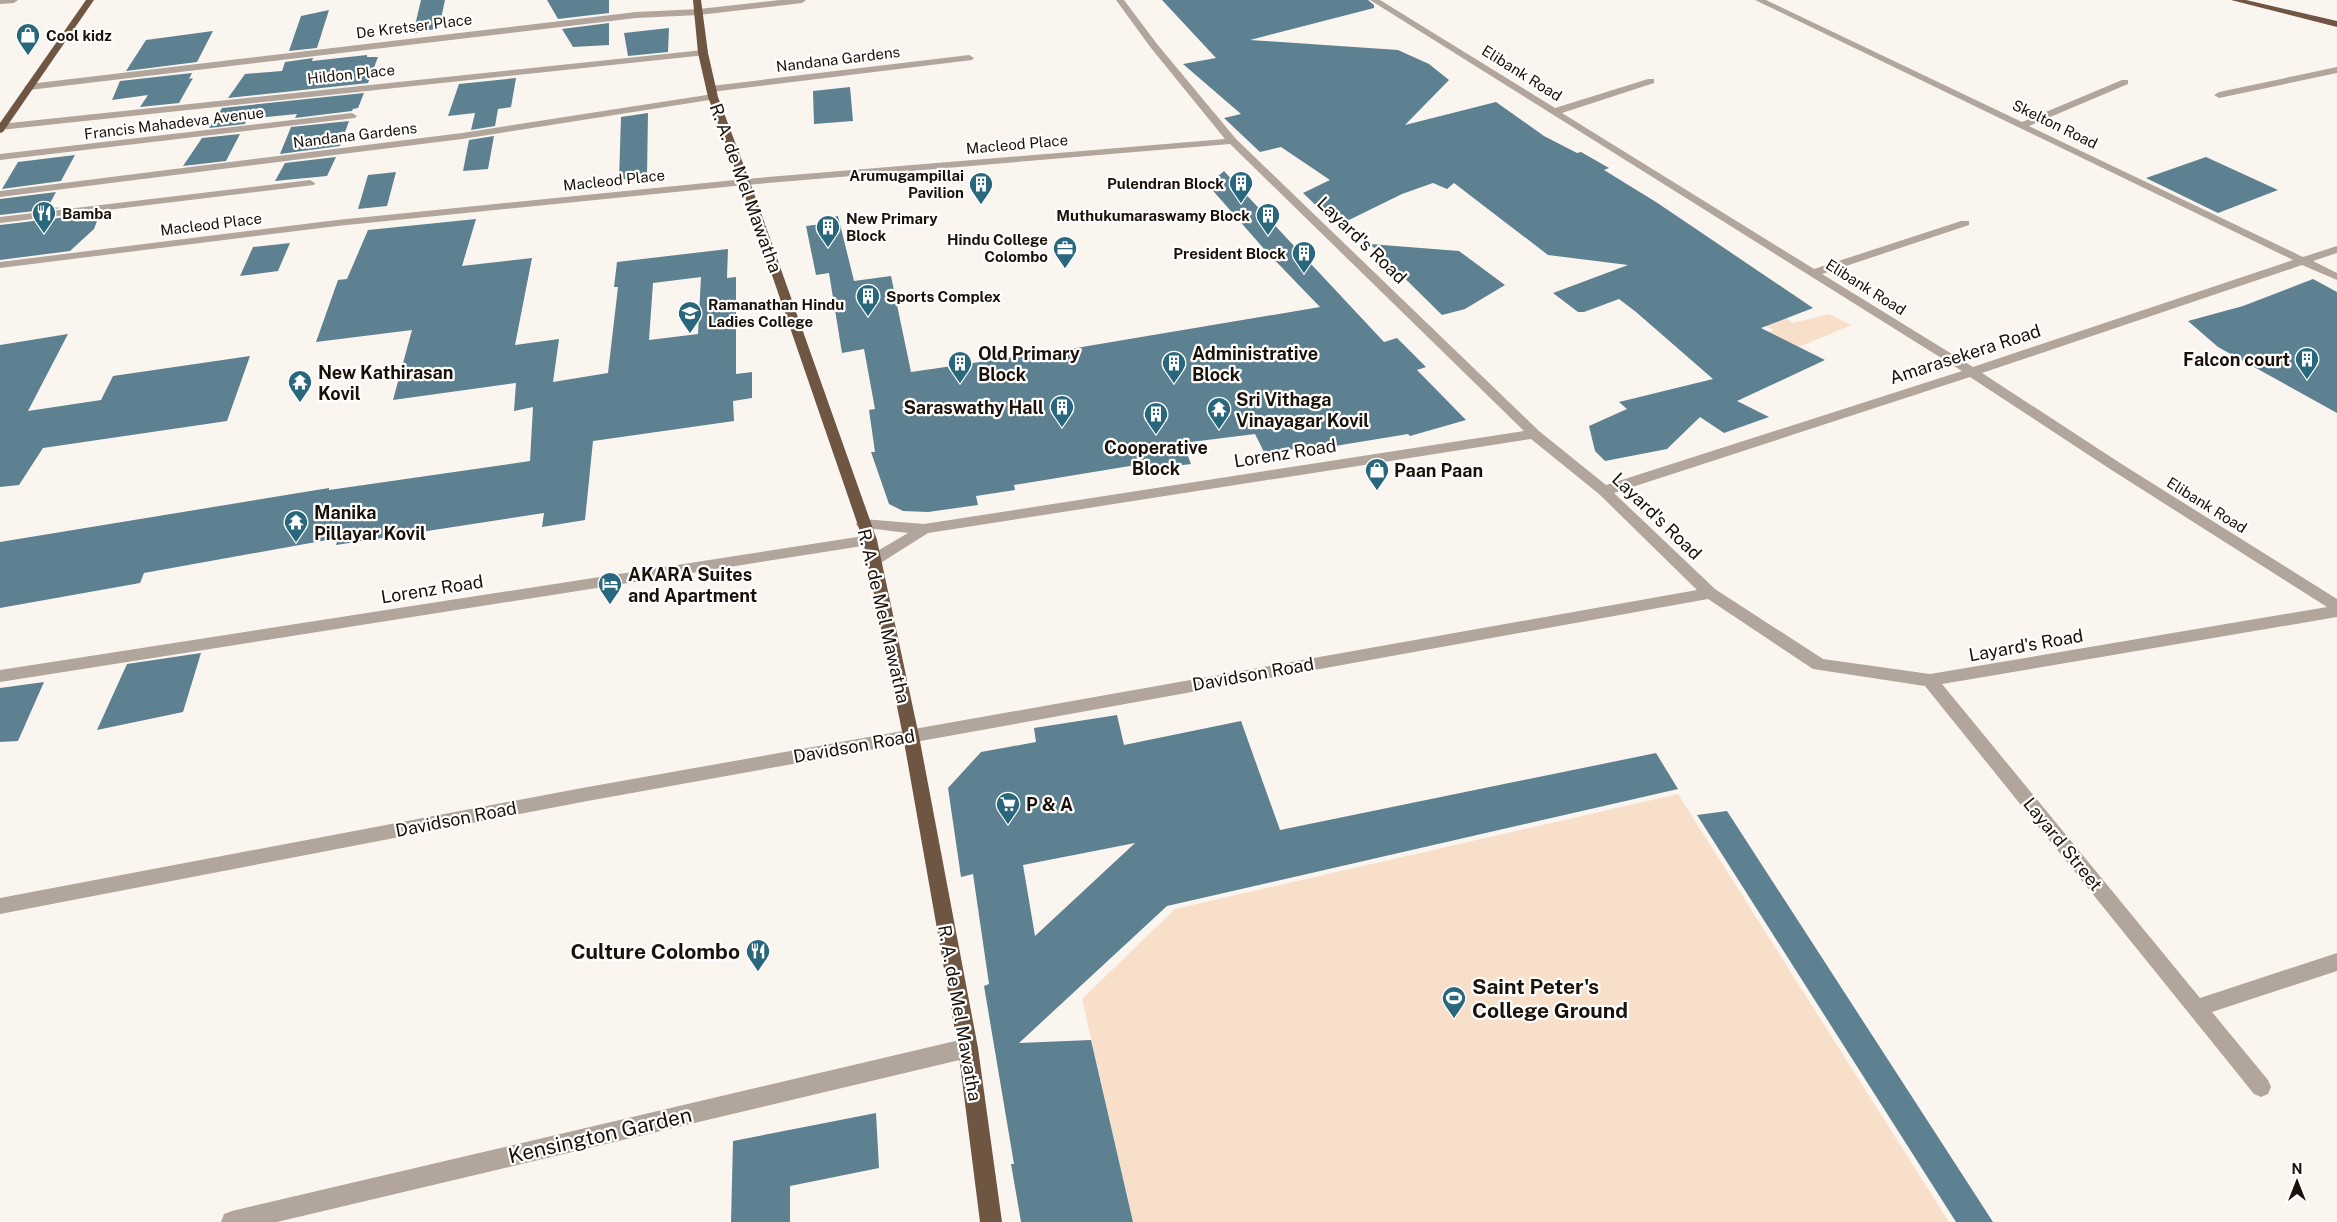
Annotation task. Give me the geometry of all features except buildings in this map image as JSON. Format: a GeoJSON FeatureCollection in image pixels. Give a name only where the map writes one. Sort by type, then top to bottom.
{"type":"FeatureCollection","features":[{"type":"Feature","properties":{"kind":"highway"},"geometry":{"type":"LineString","coordinates":[[1,128],[90,0]]}},
{"type":"Feature","properties":{"kind":"highway"},"geometry":{"type":"LineString","coordinates":[[2235,0],[2337,24]]}},
{"type":"Feature","properties":{"kind":"highway"},"geometry":{"type":"LineString","coordinates":[[2262,0],[2337,18]]}},
{"type":"Feature","properties":{"kind":"highway","name":"R. A. de Mel Mawatha"},"geometry":{"type":"LineString","coordinates":[[698,6],[703,53],[711,80],[712,93],[870,540],[911,736],[968,1048],[991,1222]]}},
{"type":"Feature","properties":{"kind":"street"},"geometry":{"type":"LineString","coordinates":[[0,2],[14,0]]}},
{"type":"Feature","properties":{"kind":"street","name":"De Kretser Place"},"geometry":{"type":"LineString","coordinates":[[29,87],[698,6],[802,0]]}},
{"type":"Feature","properties":{"kind":"street","name":"Layard's Road"},"geometry":{"type":"LineString","coordinates":[[1120,0],[1154,46],[1232,141],[1534,434],[1604,491],[1710,593],[1819,665],[1930,680],[2337,611]]}},
{"type":"Feature","properties":{"kind":"street","name":"Elibank Road"},"geometry":{"type":"LineString","coordinates":[[1374,0],[1972,372],[2115,466],[2337,606]]}},
{"type":"Feature","properties":{"kind":"street","name":"Skelton Road"},"geometry":{"type":"LineString","coordinates":[[1759,0],[2024,125],[2337,277]]}},
{"type":"Feature","properties":{"kind":"street","name":"Hildon Place"},"geometry":{"type":"LineString","coordinates":[[1,128],[703,53]]}},
{"type":"Feature","properties":{"kind":"street","name":"Nandana Gardens"},"geometry":{"type":"LineString","coordinates":[[0,194],[462,136],[712,93],[969,58]]}},
{"type":"Feature","properties":{"kind":"street"},"geometry":{"type":"LineString","coordinates":[[2219,95],[2337,70]]}},
{"type":"Feature","properties":{"kind":"street"},"geometry":{"type":"LineString","coordinates":[[1554,112],[1651,81]]}},
{"type":"Feature","properties":{"kind":"street"},"geometry":{"type":"LineString","coordinates":[[2024,125],[2125,82]]}},
{"type":"Feature","properties":{"kind":"street","name":"Francis Mahadeva Avenue"},"geometry":{"type":"LineString","coordinates":[[0,157],[352,116]]}},
{"type":"Feature","properties":{"kind":"street","name":"Macleod Place"},"geometry":{"type":"LineString","coordinates":[[0,266],[337,223],[745,182],[1232,141]]}},
{"type":"Feature","properties":{"kind":"street"},"geometry":{"type":"LineString","coordinates":[[0,220],[310,184]]}},
{"type":"Feature","properties":{"kind":"street"},"geometry":{"type":"LineString","coordinates":[[1813,273],[1965,223]]}},
{"type":"Feature","properties":{"kind":"street","name":"Amarasekera Road"},"geometry":{"type":"LineString","coordinates":[[1604,491],[1972,372],[2337,249]]}},
{"type":"Feature","properties":{"kind":"street","name":"Lorenz Road"},"geometry":{"type":"LineString","coordinates":[[863,524],[924,529],[1534,434]]}},
{"type":"Feature","properties":{"kind":"street","name":"Lorenz Road"},"geometry":{"type":"LineString","coordinates":[[874,560],[924,529]]}},
{"type":"Feature","properties":{"kind":"street","name":"Lorenz Road"},"geometry":{"type":"LineString","coordinates":[[0,676],[870,540]]}},
{"type":"Feature","properties":{"kind":"street","name":"Davidson Road"},"geometry":{"type":"LineString","coordinates":[[0,906],[582,795],[1710,593]]}},
{"type":"Feature","properties":{"kind":"street","name":"Layard Street"},"geometry":{"type":"LineString","coordinates":[[1930,680],[2261,1087]]}},
{"type":"Feature","properties":{"kind":"street"},"geometry":{"type":"LineString","coordinates":[[2197,1008],[2337,962]]}},
{"type":"Feature","properties":{"kind":"street","name":"Kensington Garden"},"geometry":{"type":"LineString","coordinates":[[232,1222],[968,1048]]}},
{"type":"Feature","properties":{"kind":"shaded area"},"geometry":{"type":"Polygon","coordinates":[[[1829,314],[1851,325],[1804,345],[1776,352],[1749,339],[1774,330],[1766,326],[1786,318],[1793,323],[1829,314]]]}},
{"type":"Feature","properties":{"kind":"shaded area","name":"Saint Peter's College Ground"},"geometry":{"type":"Polygon","coordinates":[[[1678,794],[1949,1222],[1133,1222],[1082,999],[1175,909],[1678,794]]]}},
{"type":"Feature","properties":{"kind":"place","name":"Cool kidz"},"geometry":{"type":"Point","coordinates":[28,56]}},
{"type":"Feature","properties":{"kind":"place","name":"Pulendran Block"},"geometry":{"type":"Point","coordinates":[1241,204]}},
{"type":"Feature","properties":{"kind":"place","name":"Arumugampillai Pavilion"},"geometry":{"type":"Point","coordinates":[981,205]}},
{"type":"Feature","properties":{"kind":"place","name":"Bamba"},"geometry":{"type":"Point","coordinates":[44,234]}},
{"type":"Feature","properties":{"kind":"place","name":"Muthukumaraswamy Block"},"geometry":{"type":"Point","coordinates":[1268,236]}},
{"type":"Feature","properties":{"kind":"place","name":"New Primary Block"},"geometry":{"type":"Point","coordinates":[828,248]}},
{"type":"Feature","properties":{"kind":"place","name":"Hindu College Colombo"},"geometry":{"type":"Point","coordinates":[1065,269]}},
{"type":"Feature","properties":{"kind":"place","name":"President Block"},"geometry":{"type":"Point","coordinates":[1304,274]}},
{"type":"Feature","properties":{"kind":"place","name":"Sports Complex"},"geometry":{"type":"Point","coordinates":[868,317]}},
{"type":"Feature","properties":{"kind":"place","name":"Ramanathan Hindu Ladies College"},"geometry":{"type":"Point","coordinates":[690,334]}},
{"type":"Feature","properties":{"kind":"place","name":"Falcon court"},"geometry":{"type":"Point","coordinates":[2307,380]}},
{"type":"Feature","properties":{"kind":"place","name":"Old Primary Block"},"geometry":{"type":"Point","coordinates":[960,384]}},
{"type":"Feature","properties":{"kind":"place","name":"Administrative Block"},"geometry":{"type":"Point","coordinates":[1174,384]}},
{"type":"Feature","properties":{"kind":"place","name":"New Kathirasan Kovil"},"geometry":{"type":"Point","coordinates":[300,403]}},
{"type":"Feature","properties":{"kind":"place","name":"Saraswathy Hall"},"geometry":{"type":"Point","coordinates":[1062,428]}},
{"type":"Feature","properties":{"kind":"place","name":"Sri Vithaga Vinayagar Kovil"},"geometry":{"type":"Point","coordinates":[1219,430]}},
{"type":"Feature","properties":{"kind":"place","name":"Cooperative Block"},"geometry":{"type":"Point","coordinates":[1156,435]}},
{"type":"Feature","properties":{"kind":"place","name":"Paan Paan"},"geometry":{"type":"Point","coordinates":[1377,491]}},
{"type":"Feature","properties":{"kind":"place","name":"Manika Pillayar Kovil"},"geometry":{"type":"Point","coordinates":[296,543]}},
{"type":"Feature","properties":{"kind":"place","name":"AKARA Suites and Apartment"},"geometry":{"type":"Point","coordinates":[610,605]}},
{"type":"Feature","properties":{"kind":"place","name":"P & A"},"geometry":{"type":"Point","coordinates":[1008,825]}},
{"type":"Feature","properties":{"kind":"place","name":"Culture Colombo"},"geometry":{"type":"Point","coordinates":[758,972]}},
{"type":"Feature","properties":{"kind":"place","name":"Saint Peter's College Ground"},"geometry":{"type":"Point","coordinates":[1454,1019]}}]}
